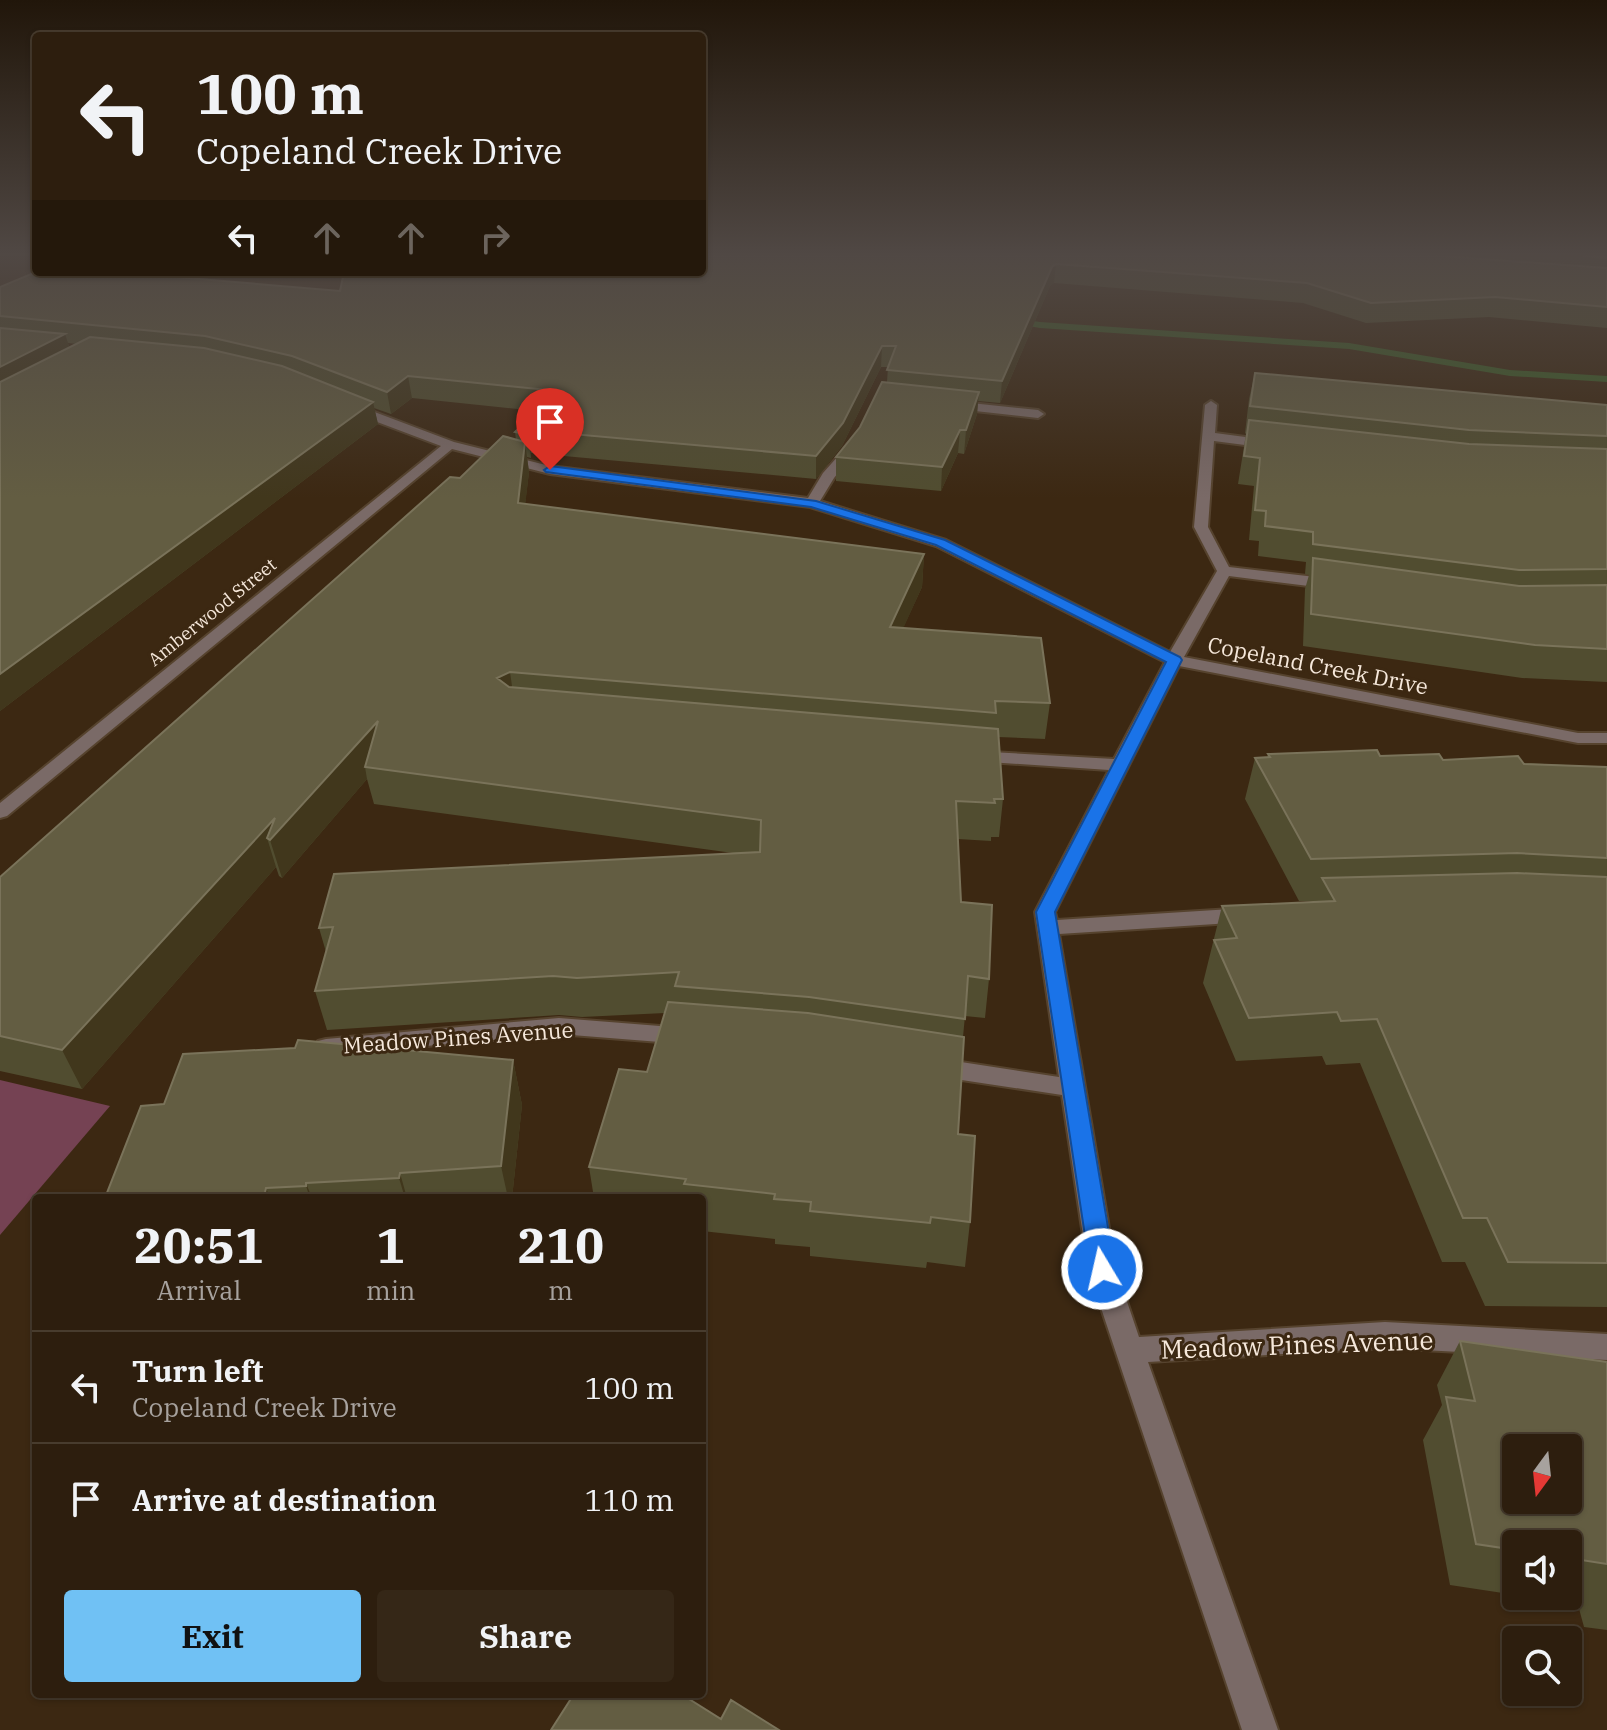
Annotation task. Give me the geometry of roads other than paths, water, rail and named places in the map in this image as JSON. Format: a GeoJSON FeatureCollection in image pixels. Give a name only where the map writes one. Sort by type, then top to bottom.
{"type":"FeatureCollection","features":[{"type":"Feature","properties":{"kind":"street"},"geometry":{"type":"LineString","coordinates":[[935,403],[1038,414]]}},
{"type":"Feature","properties":{"kind":"street","name":"Copeland Creek Drive"},"geometry":{"type":"LineString","coordinates":[[344,404],[450,445],[550,470],[812,503],[941,543],[1174,660],[1578,738],[1607,738]]}},
{"type":"Feature","properties":{"kind":"street"},"geometry":{"type":"LineString","coordinates":[[1211,405],[1201,527],[1224,571],[1344,586]]}},
{"type":"Feature","properties":{"kind":"street"},"geometry":{"type":"LineString","coordinates":[[812,503],[858,436]]}},
{"type":"Feature","properties":{"kind":"street"},"geometry":{"type":"LineString","coordinates":[[1207,436],[1285,446]]}},
{"type":"Feature","properties":{"kind":"street","name":"Amberwood Street"},"geometry":{"type":"LineString","coordinates":[[0,812],[450,445]]}},
{"type":"Feature","properties":{"kind":"street","name":"Meadow Pines Avenue"},"geometry":{"type":"LineString","coordinates":[[1224,571],[1174,660],[1045,912],[1102,1269],[1260,1730]]}},
{"type":"Feature","properties":{"kind":"street"},"geometry":{"type":"LineString","coordinates":[[955,755],[1120,765]]}},
{"type":"Feature","properties":{"kind":"street"},"geometry":{"type":"LineString","coordinates":[[1047,928],[1261,914]]}},
{"type":"Feature","properties":{"kind":"street","name":"Meadow Pines Avenue"},"geometry":{"type":"LineString","coordinates":[[299,1049],[559,1026],[715,1039]]}},
{"type":"Feature","properties":{"kind":"street"},"geometry":{"type":"LineString","coordinates":[[917,1064],[1073,1088]]}},
{"type":"Feature","properties":{"kind":"street","name":"Meadow Pines Avenue"},"geometry":{"type":"LineString","coordinates":[[1130,1350],[1385,1335],[1607,1347]]}},
{"type":"Feature","properties":{"kind":"waterway"},"geometry":{"type":"LineString","coordinates":[[1213,337],[1349,346],[1510,373],[1607,379]]}}]}
